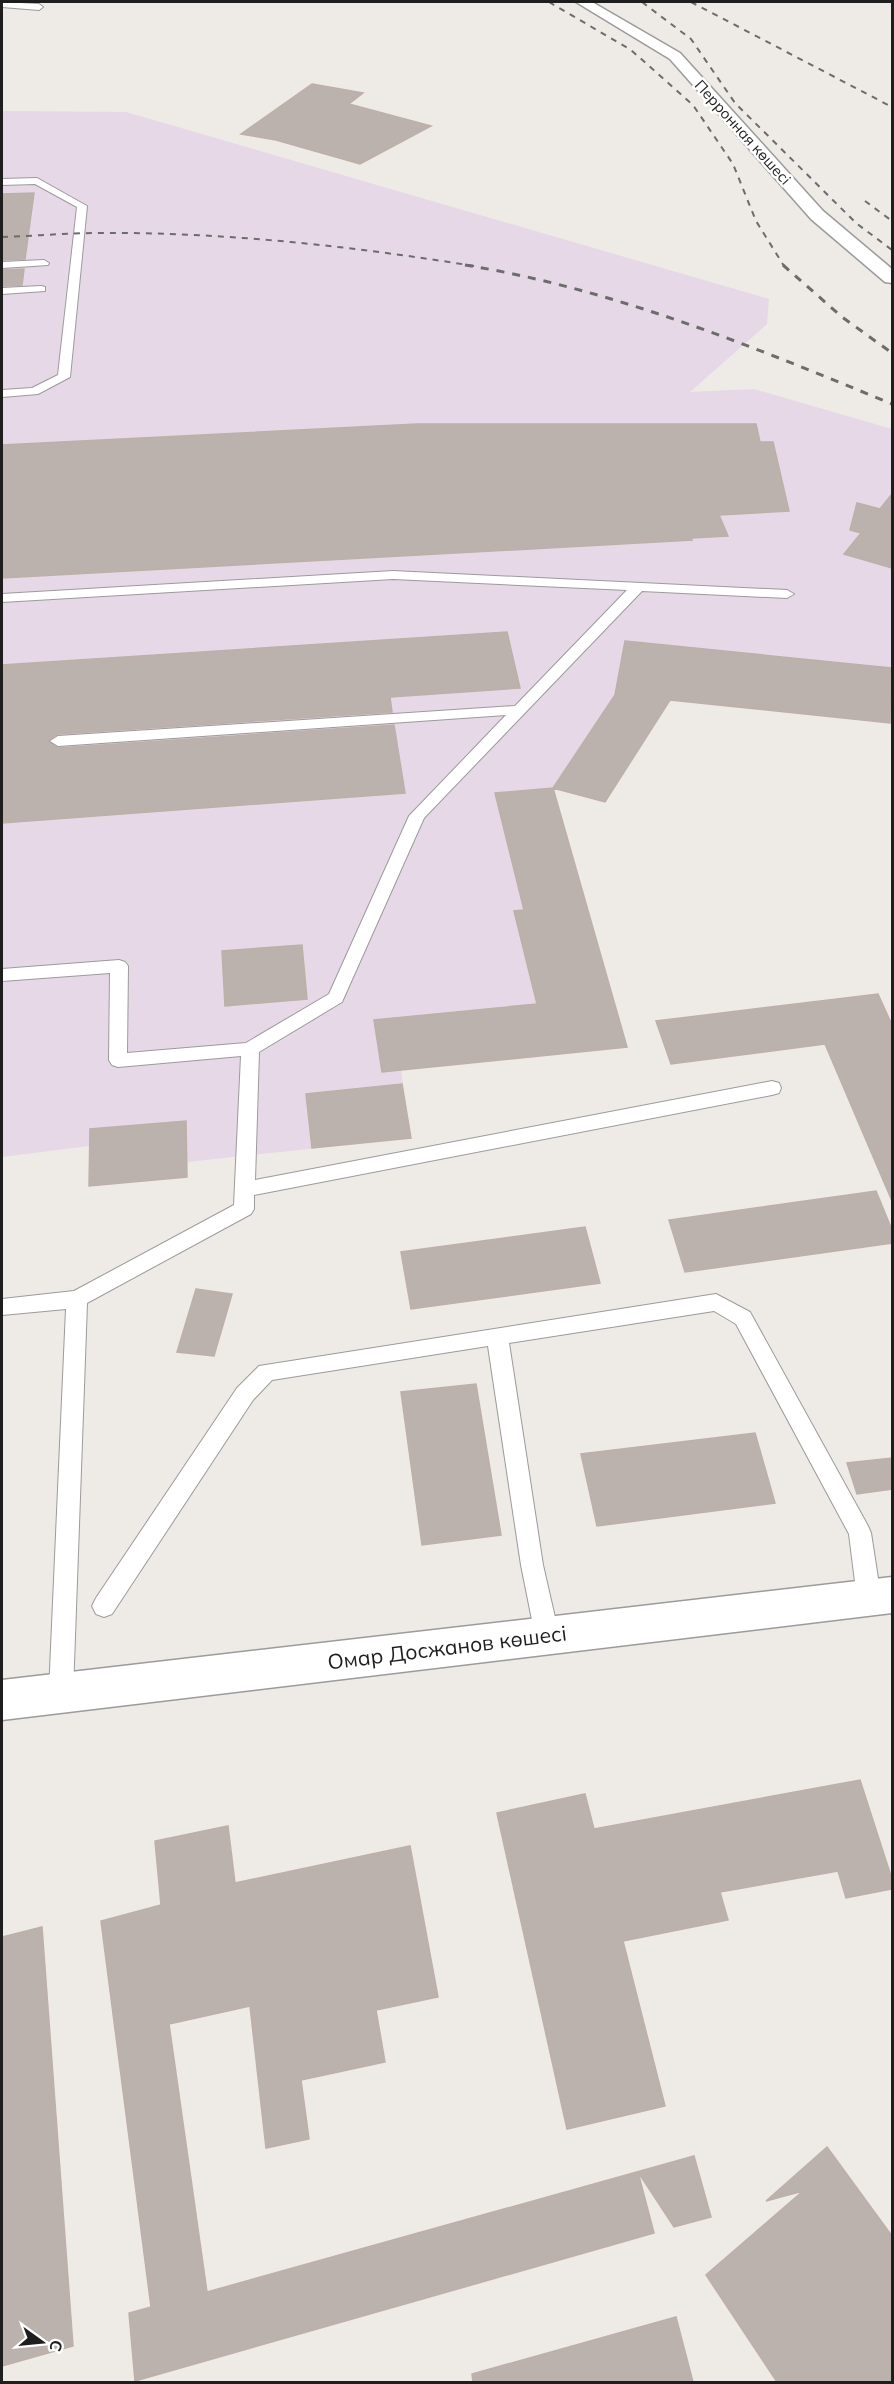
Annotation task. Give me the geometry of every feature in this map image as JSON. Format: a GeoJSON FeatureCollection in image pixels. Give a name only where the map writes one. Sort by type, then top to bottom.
{"type":"FeatureCollection","features":[{"type":"Feature","properties":{"kind":"street","name":"Перронная көшесі"},"geometry":{"type":"LineString","coordinates":[[583,2],[675,56],[817,215],[892,278]]}},
{"type":"Feature","properties":{"kind":"street","name":"Омар Досжанов көшесі"},"geometry":{"type":"LineString","coordinates":[[2,1700],[881,1597]]}},
{"type":"Feature","properties":{"kind":"lane"},"geometry":{"type":"LineString","coordinates":[[2,4],[39,7]]}},
{"type":"Feature","properties":{"kind":"lane"},"geometry":{"type":"LineString","coordinates":[[2,182],[37,181],[82,206],[64,377],[34,391],[2,393]]}},
{"type":"Feature","properties":{"kind":"lane"},"geometry":{"type":"LineString","coordinates":[[2,265],[44,263]]}},
{"type":"Feature","properties":{"kind":"lane"},"geometry":{"type":"LineString","coordinates":[[2,291],[41,289]]}},
{"type":"Feature","properties":{"kind":"lane"},"geometry":{"type":"LineString","coordinates":[[2,598],[393,575],[787,594]]}},
{"type":"Feature","properties":{"kind":"lane"},"geometry":{"type":"LineString","coordinates":[[2,975],[119,966],[118,1060],[250,1049],[336,998],[417,816],[637,588]]}},
{"type":"Feature","properties":{"kind":"lane"},"geometry":{"type":"LineString","coordinates":[[58,741],[518,710]]}},
{"type":"Feature","properties":{"kind":"lane"},"geometry":{"type":"LineString","coordinates":[[2,1307],[77,1299],[244,1209],[250,1049]]}},
{"type":"Feature","properties":{"kind":"lane"},"geometry":{"type":"LineString","coordinates":[[243,1190],[772,1088]]}},
{"type":"Feature","properties":{"kind":"lane"},"geometry":{"type":"LineString","coordinates":[[60,1692],[77,1299]]}},
{"type":"Feature","properties":{"kind":"lane"},"geometry":{"type":"LineString","coordinates":[[104,1606],[245,1395],[266,1372],[716,1302],[742,1318],[860,1533],[881,1597]]}},
{"type":"Feature","properties":{"kind":"lane"},"geometry":{"type":"LineString","coordinates":[[497,1336],[532,1565],[547,1635]]}},
{"type":"Feature","properties":{"kind":"shaded area"},"geometry":{"type":"Polygon","coordinates":[[[2,111],[126,112],[769,299],[767,324],[690,392],[754,389],[892,429],[890,723],[670,700],[605,802],[553,788],[627,1047],[401,1070],[411,1138],[187,1162],[187,1177],[89,1186],[89,1146],[2,1157],[2,111]]]}},
{"type":"Feature","properties":{"kind":"building"},"geometry":{"type":"Polygon","coordinates":[[[312,84],[363,93],[349,104],[431,126],[360,164],[276,140],[241,134],[312,84]]]}},
{"type":"Feature","properties":{"kind":"building"},"geometry":{"type":"Polygon","coordinates":[[[34,193],[25,259],[2,260],[2,194],[34,193]]]}},
{"type":"Feature","properties":{"kind":"building"},"geometry":{"type":"Polygon","coordinates":[[[24,269],[22,285],[2,286],[2,270],[24,269]]]}},
{"type":"Feature","properties":{"kind":"building"},"geometry":{"type":"Polygon","coordinates":[[[417,424],[756,424],[760,442],[773,442],[789,511],[719,515],[728,536],[691,538],[692,540],[2,578],[2,445],[417,424]]]}},
{"type":"Feature","properties":{"kind":"building"},"geometry":{"type":"Polygon","coordinates":[[[892,494],[892,568],[844,554],[861,533],[850,530],[857,503],[880,509],[892,494]]]}},
{"type":"Feature","properties":{"kind":"building"},"geometry":{"type":"Polygon","coordinates":[[[507,632],[520,688],[390,697],[392,712],[58,734],[48,740],[58,748],[394,725],[405,793],[2,823],[2,665],[507,632]]]}},
{"type":"Feature","properties":{"kind":"building"},"geometry":{"type":"Polygon","coordinates":[[[625,641],[891,668],[890,723],[670,700],[605,802],[553,788],[615,695],[625,641]]]}},
{"type":"Feature","properties":{"kind":"building"},"geometry":{"type":"Polygon","coordinates":[[[553,788],[627,1047],[382,1072],[374,1020],[537,1004],[514,911],[524,910],[495,793],[553,788]]]}},
{"type":"Feature","properties":{"kind":"building"},"geometry":{"type":"Polygon","coordinates":[[[302,945],[307,999],[225,1006],[222,951],[302,945]]]}},
{"type":"Feature","properties":{"kind":"building"},"geometry":{"type":"Polygon","coordinates":[[[878,994],[892,1025],[892,1201],[825,1044],[671,1064],[656,1021],[878,994]]]}},
{"type":"Feature","properties":{"kind":"building"},"geometry":{"type":"Polygon","coordinates":[[[402,1084],[411,1138],[312,1148],[306,1094],[402,1084]]]}},
{"type":"Feature","properties":{"kind":"building"},"geometry":{"type":"Polygon","coordinates":[[[186,1121],[187,1177],[89,1186],[90,1129],[186,1121]]]}},
{"type":"Feature","properties":{"kind":"building"},"geometry":{"type":"Polygon","coordinates":[[[876,1191],[892,1230],[892,1243],[685,1272],[669,1220],[876,1191]]]}},
{"type":"Feature","properties":{"kind":"building"},"geometry":{"type":"Polygon","coordinates":[[[585,1227],[600,1283],[411,1309],[401,1252],[585,1227]]]}},
{"type":"Feature","properties":{"kind":"building"},"geometry":{"type":"Polygon","coordinates":[[[196,1289],[232,1294],[214,1356],[177,1352],[196,1289]]]}},
{"type":"Feature","properties":{"kind":"building"},"geometry":{"type":"Polygon","coordinates":[[[476,1384],[501,1535],[422,1545],[401,1392],[476,1384]]]}},
{"type":"Feature","properties":{"kind":"building"},"geometry":{"type":"Polygon","coordinates":[[[755,1433],[775,1503],[597,1526],[581,1454],[755,1433]]]}},
{"type":"Feature","properties":{"kind":"building"},"geometry":{"type":"Polygon","coordinates":[[[892,1458],[892,1489],[857,1494],[847,1463],[892,1458]]]}},
{"type":"Feature","properties":{"kind":"building"},"geometry":{"type":"Polygon","coordinates":[[[860,1780],[892,1879],[892,1889],[846,1898],[838,1871],[720,1892],[728,1920],[623,1941],[665,2106],[567,2129],[497,1813],[585,1794],[594,1829],[860,1780]]]}},
{"type":"Feature","properties":{"kind":"building"},"geometry":{"type":"Polygon","coordinates":[[[228,1826],[235,1883],[410,1846],[438,1997],[376,2010],[385,2062],[301,2080],[309,2139],[266,2148],[250,2006],[169,2024],[207,2292],[694,2156],[711,2217],[674,2227],[638,2172],[654,2233],[135,2381],[129,2313],[151,2307],[101,1921],[161,1905],[155,1841],[228,1826]]]}},
{"type":"Feature","properties":{"kind":"building"},"geometry":{"type":"Polygon","coordinates":[[[42,1927],[73,2346],[2,2366],[2,1937],[42,1927]]]}},
{"type":"Feature","properties":{"kind":"building"},"geometry":{"type":"Polygon","coordinates":[[[827,2147],[892,2236],[892,2382],[777,2382],[706,2275],[803,2191],[766,2201],[827,2147]]]}},
{"type":"Feature","properties":{"kind":"building"},"geometry":{"type":"Polygon","coordinates":[[[676,2317],[693,2382],[473,2382],[472,2374],[676,2317]]]}},
{"type":"Feature","properties":{"kind":"railway"},"geometry":{"type":"LineString","coordinates":[[549,2],[631,50],[693,105],[733,164],[756,221],[784,266]]}},
{"type":"Feature","properties":{"kind":"railway"},"geometry":{"type":"LineString","coordinates":[[642,2],[691,39],[735,103],[856,223],[892,250]]}},
{"type":"Feature","properties":{"kind":"railway"},"geometry":{"type":"LineString","coordinates":[[691,2],[892,107]]}},
{"type":"Feature","properties":{"kind":"railway"},"geometry":{"type":"LineString","coordinates":[[865,201],[892,221]]}},
{"type":"Feature","properties":{"kind":"railway"},"geometry":{"type":"LineString","coordinates":[[2,237],[74,233],[192,235],[381,252],[474,266]]}},
{"type":"Feature","properties":{"kind":"railway"},"geometry":{"type":"LineString","coordinates":[[465,265],[575,289],[629,304],[736,341],[892,404]]}},
{"type":"Feature","properties":{"kind":"railway"},"geometry":{"type":"LineString","coordinates":[[784,266],[842,317],[892,353]]}}]}
